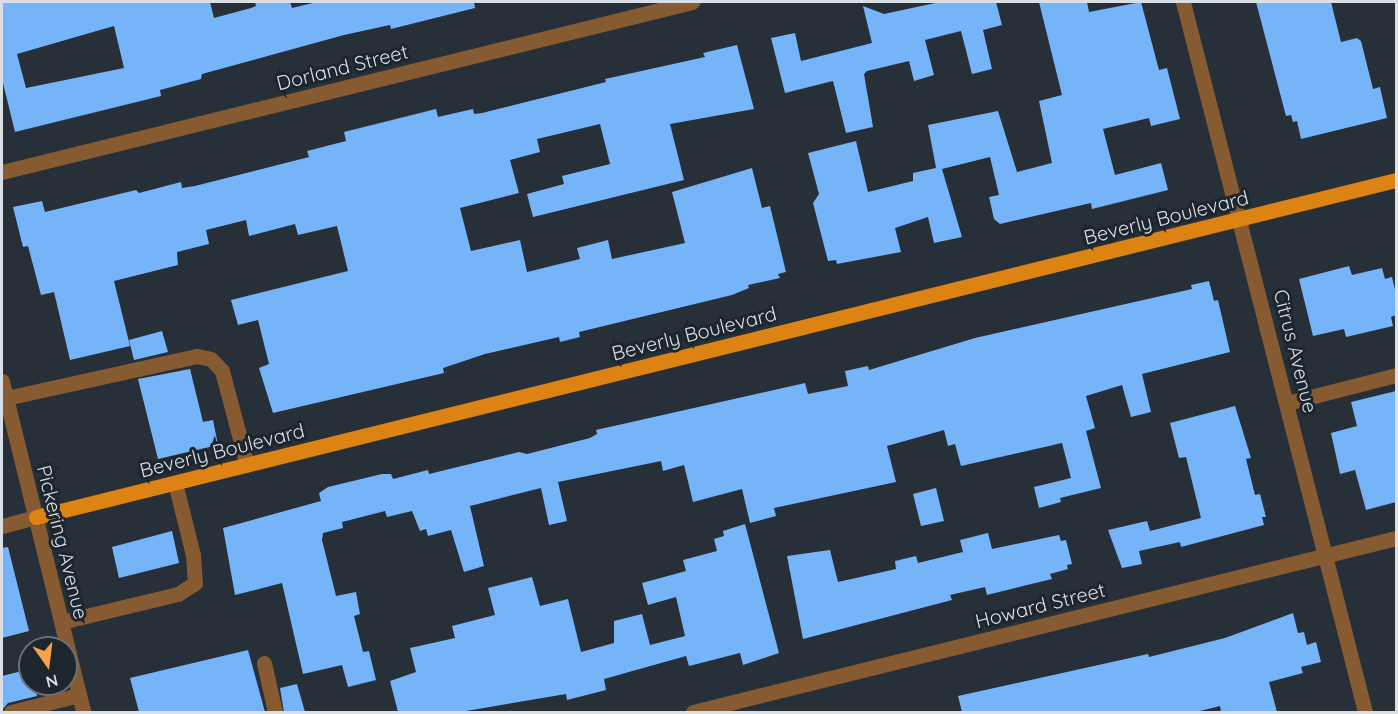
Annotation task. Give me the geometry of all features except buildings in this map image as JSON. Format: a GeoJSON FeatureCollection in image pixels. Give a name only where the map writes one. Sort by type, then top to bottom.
{"type":"FeatureCollection","features":[{"type":"Feature","properties":{"kind":"main road","name":"Beverly Boulevard"},"geometry":{"type":"LineString","coordinates":[[36,517],[1242,221],[1396,180]]}},
{"type":"Feature","properties":{"kind":"street","name":"Dorland Street"},"geometry":{"type":"LineString","coordinates":[[2,172],[692,2]]}},
{"type":"Feature","properties":{"kind":"street","name":"Citrus Avenue"},"geometry":{"type":"LineString","coordinates":[[1183,2],[1242,221],[1365,712]]}},
{"type":"Feature","properties":{"kind":"street"},"geometry":{"type":"LineString","coordinates":[[5,407],[196,356],[211,359],[222,371],[247,465]]}},
{"type":"Feature","properties":{"kind":"street"},"geometry":{"type":"LineString","coordinates":[[1287,403],[1396,375]]}},
{"type":"Feature","properties":{"kind":"street","name":"Pickering Avenue"},"geometry":{"type":"LineString","coordinates":[[2,381],[5,407],[36,517],[83,712]]}},
{"type":"Feature","properties":{"kind":"street"},"geometry":{"type":"LineString","coordinates":[[61,623],[178,594],[195,583],[193,555],[175,483]]}},
{"type":"Feature","properties":{"kind":"street","name":"Beverly Boulevard"},"geometry":{"type":"LineString","coordinates":[[2,526],[36,517]]}},
{"type":"Feature","properties":{"kind":"street","name":"Howard Street"},"geometry":{"type":"LineString","coordinates":[[693,712],[1396,538]]}},
{"type":"Feature","properties":{"kind":"street"},"geometry":{"type":"LineString","coordinates":[[264,663],[275,712]]}},
{"type":"Feature","properties":{"kind":"street"},"geometry":{"type":"LineString","coordinates":[[11,712],[79,696]]}}]}
